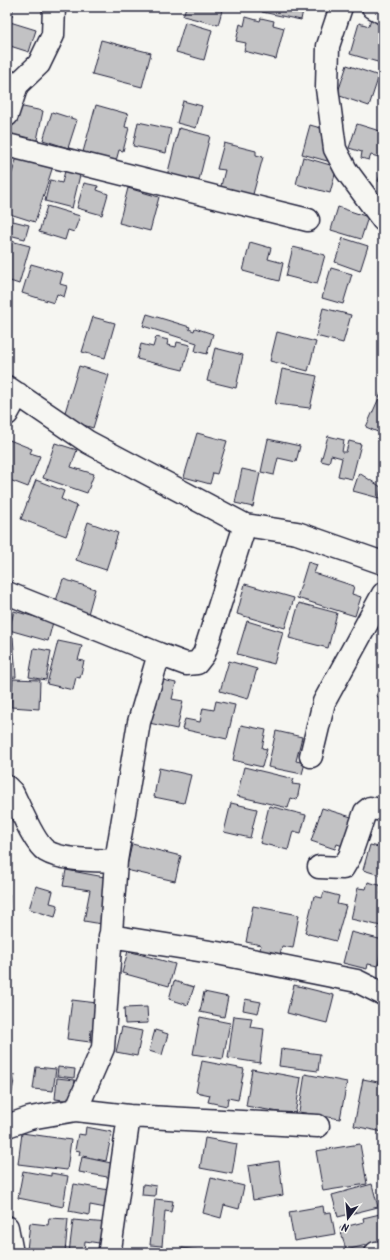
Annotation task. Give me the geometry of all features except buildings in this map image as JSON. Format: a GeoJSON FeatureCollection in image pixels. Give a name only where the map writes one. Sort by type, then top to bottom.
{"type":"FeatureCollection","features":[{"type":"Feature","properties":{"kind":"street"},"geometry":{"type":"LineString","coordinates":[[7,115],[17,85],[40,64],[52,35],[54,7]]}},
{"type":"Feature","properties":{"kind":"street"},"geometry":{"type":"LineString","coordinates":[[341,7],[328,46],[327,88],[335,149],[346,170],[383,220]]}},
{"type":"Feature","properties":{"kind":"street"},"geometry":{"type":"LineString","coordinates":[[373,7],[383,13]]}},
{"type":"Feature","properties":{"kind":"street"},"geometry":{"type":"LineString","coordinates":[[7,144],[308,220]]}},
{"type":"Feature","properties":{"kind":"street"},"geometry":{"type":"LineString","coordinates":[[7,414],[13,391],[88,442],[245,525],[297,533],[383,563]]}},
{"type":"Feature","properties":{"kind":"street"},"geometry":{"type":"LineString","coordinates":[[7,593],[186,664],[198,663],[204,654],[245,525]]}},
{"type":"Feature","properties":{"kind":"street"},"geometry":{"type":"LineString","coordinates":[[311,756],[324,702],[383,594]]}},
{"type":"Feature","properties":{"kind":"street"},"geometry":{"type":"LineString","coordinates":[[76,1110],[103,1048],[116,861],[139,722],[159,654]]}},
{"type":"Feature","properties":{"kind":"street"},"geometry":{"type":"LineString","coordinates":[[7,787],[12,792],[36,839],[46,851],[65,857],[116,861]]}},
{"type":"Feature","properties":{"kind":"street"},"geometry":{"type":"LineString","coordinates":[[319,867],[343,868],[350,856],[365,812],[370,808],[383,810]]}},
{"type":"Feature","properties":{"kind":"street"},"geometry":{"type":"LineString","coordinates":[[110,936],[218,953],[357,981],[383,994]]}},
{"type":"Feature","properties":{"kind":"street"},"geometry":{"type":"LineString","coordinates":[[7,1126],[30,1118],[76,1110],[129,1116],[318,1126]]}},
{"type":"Feature","properties":{"kind":"street"},"geometry":{"type":"LineString","coordinates":[[112,1253],[110,1248],[129,1116]]}},
{"type":"Feature","properties":{"kind":"street"},"geometry":{"type":"LineString","coordinates":[[7,1227],[12,1253]]}},
{"type":"Feature","properties":{"kind":"street"},"geometry":{"type":"LineString","coordinates":[[376,1253],[383,1252]]}}]}
